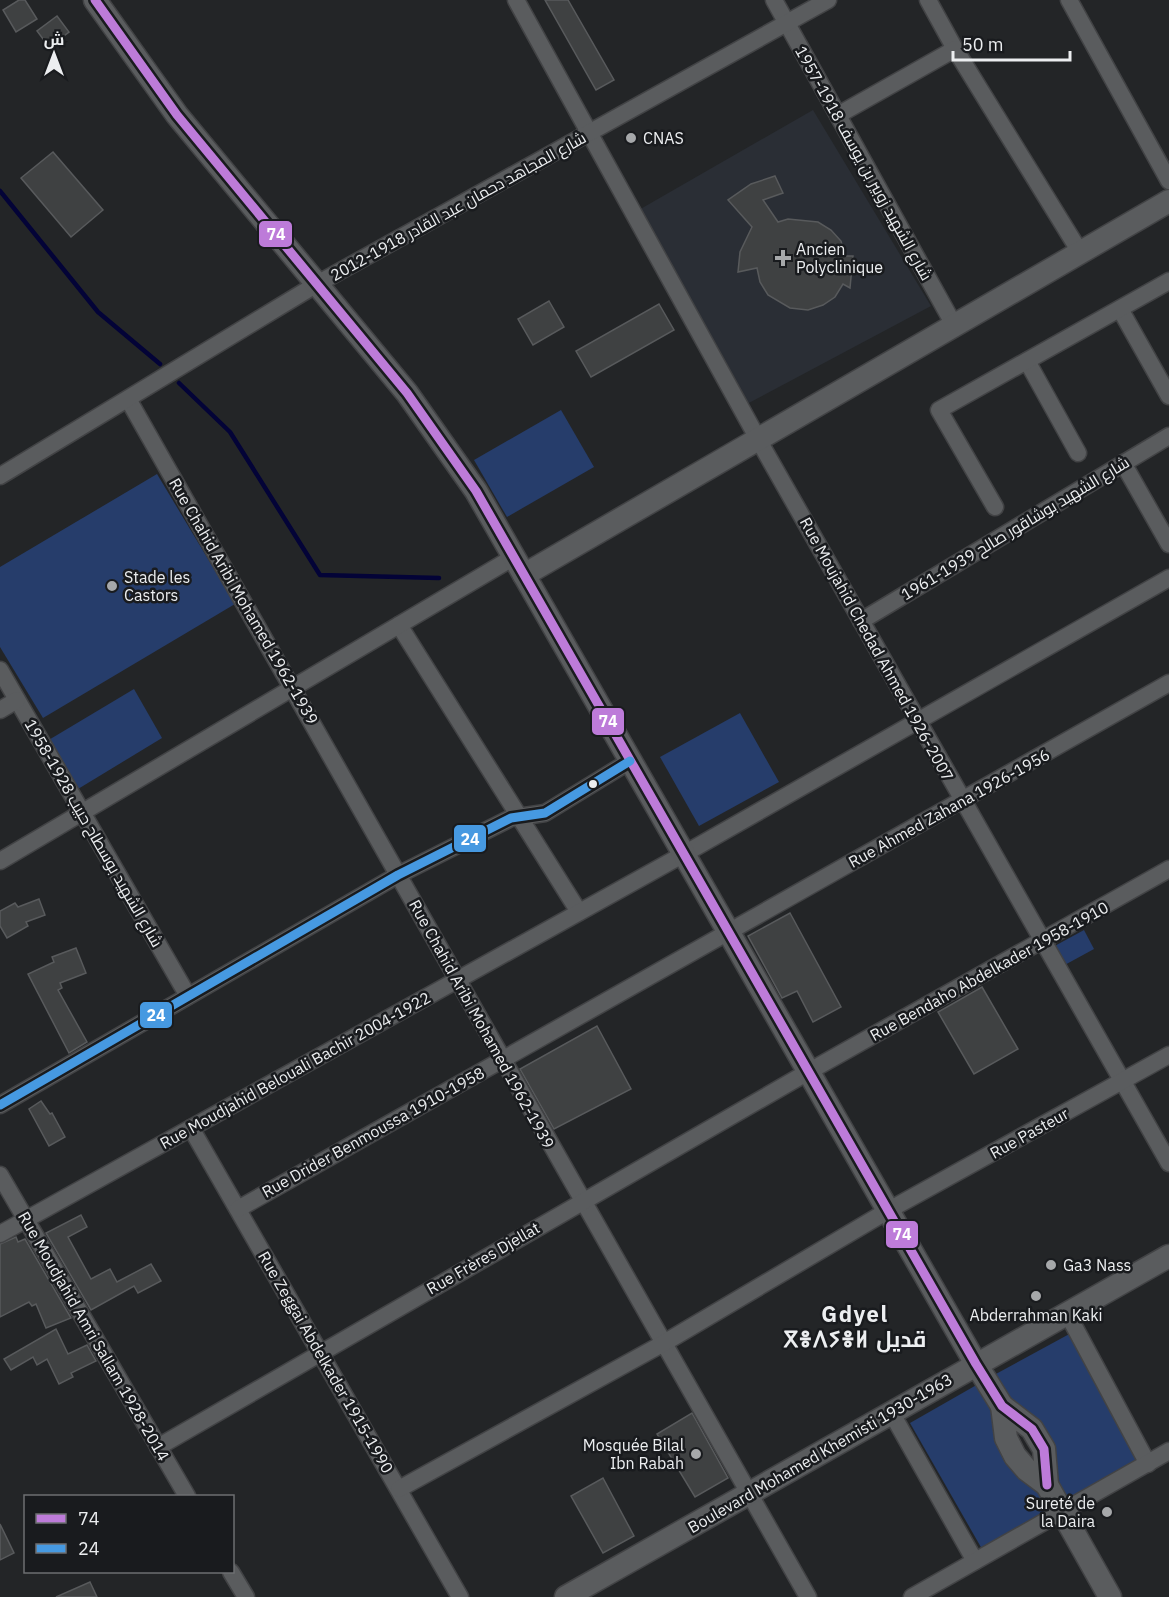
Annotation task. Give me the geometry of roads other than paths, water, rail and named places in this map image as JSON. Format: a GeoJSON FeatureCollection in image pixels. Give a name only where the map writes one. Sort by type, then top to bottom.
{"type":"FeatureCollection","features":[{"type":"Feature","properties":{"kind":"main road"},"geometry":{"type":"LineString","coordinates":[[95,0],[177,115],[407,393],[476,491],[1002,1406],[1006,1438],[1015,1456],[1027,1470],[1047,1485],[1110,1597]]}},
{"type":"Feature","properties":{"kind":"main road"},"geometry":{"type":"LineString","coordinates":[[519,566],[758,439],[1169,201]]}},
{"type":"Feature","properties":{"kind":"main road","name":"Boulevard Mohamed Khemisti 1930-1963"},"geometry":{"type":"LineString","coordinates":[[566,1597],[1169,1256]]}},
{"type":"Feature","properties":{"kind":"street","name":"Rue Moujahid Chedad Ahmed 1926-2007"},"geometry":{"type":"LineString","coordinates":[[516,0],[758,439],[1043,942],[1124,1080],[1169,1163]]}},
{"type":"Feature","properties":{"kind":"street","name":"شارع الشهيد زوبير بن يوسف 1918-1957"},"geometry":{"type":"LineString","coordinates":[[774,0],[954,325]]}},
{"type":"Feature","properties":{"kind":"street","name":"شارع المجاهد دحمان عبد القادر 1918-2012"},"geometry":{"type":"LineString","coordinates":[[0,476],[317,284],[828,0]]}},
{"type":"Feature","properties":{"kind":"street"},"geometry":{"type":"LineString","coordinates":[[928,0],[1080,252]]}},
{"type":"Feature","properties":{"kind":"street"},"geometry":{"type":"LineString","coordinates":[[1069,0],[1169,181]]}},
{"type":"Feature","properties":{"kind":"street"},"geometry":{"type":"LineString","coordinates":[[838,115],[956,49]]}},
{"type":"Feature","properties":{"kind":"street"},"geometry":{"type":"LineString","coordinates":[[995,507],[939,410],[1169,281]]}},
{"type":"Feature","properties":{"kind":"street"},"geometry":{"type":"LineString","coordinates":[[1120,309],[1169,396]]}},
{"type":"Feature","properties":{"kind":"street"},"geometry":{"type":"LineString","coordinates":[[1027,361],[1078,453]]}},
{"type":"Feature","properties":{"kind":"street","name":"Rue Chahid Aribi Mohamed 1962-1939"},"geometry":{"type":"LineString","coordinates":[[128,399],[294,687],[502,1060],[808,1597]]}},
{"type":"Feature","properties":{"kind":"street","name":"شارع الشهيد بوشاقور صالح 1939-1961"},"geometry":{"type":"LineString","coordinates":[[861,621],[1169,436]]}},
{"type":"Feature","properties":{"kind":"street"},"geometry":{"type":"LineString","coordinates":[[1123,463],[1169,544]]}},
{"type":"Feature","properties":{"kind":"street"},"geometry":{"type":"LineString","coordinates":[[0,861],[399,625],[519,566]]}},
{"type":"Feature","properties":{"kind":"street","name":"Rue Moudjahid Belouali Bachir 2004-1922"},"geometry":{"type":"LineString","coordinates":[[0,1234],[684,854],[1169,578]]}},
{"type":"Feature","properties":{"kind":"street"},"geometry":{"type":"LineString","coordinates":[[399,625],[579,912]]}},
{"type":"Feature","properties":{"kind":"street","name":"شارع الشهيد بوسطاح حبيب 1928-1958"},"geometry":{"type":"LineString","coordinates":[[0,670],[188,996]]}},
{"type":"Feature","properties":{"kind":"street","name":"Rue Ahmed Zahana 1926-1956"},"geometry":{"type":"LineString","coordinates":[[729,932],[1169,683]]}},
{"type":"Feature","properties":{"kind":"street"},"geometry":{"type":"LineString","coordinates":[[0,710],[17,700]]}},
{"type":"Feature","properties":{"kind":"street"},"geometry":{"type":"LineString","coordinates":[[0,1105],[398,875],[511,818],[545,813],[630,761]]}},
{"type":"Feature","properties":{"kind":"street","name":"Rue Bendaho Abdelkader 1958-1910"},"geometry":{"type":"LineString","coordinates":[[808,1072],[1043,942],[1169,869]]}},
{"type":"Feature","properties":{"kind":"street","name":"Rue Drider Benmoussa 1910-1958"},"geometry":{"type":"LineString","coordinates":[[238,1209],[729,932]]}},
{"type":"Feature","properties":{"kind":"street","name":"Rue Pasteur"},"geometry":{"type":"LineString","coordinates":[[399,1489],[664,1343],[889,1210],[1169,1055]]}},
{"type":"Feature","properties":{"kind":"street","name":"Rue Frères Djellat"},"geometry":{"type":"LineString","coordinates":[[158,1447],[808,1072]]}},
{"type":"Feature","properties":{"kind":"street","name":"Rue Zeggai Abdelkader 1915-1990"},"geometry":{"type":"LineString","coordinates":[[191,1128],[460,1597]]}},
{"type":"Feature","properties":{"kind":"street","name":"Rue Moudjahid Amri Sallam 1928-2014"},"geometry":{"type":"LineString","coordinates":[[0,1175],[186,1495]]}},
{"type":"Feature","properties":{"kind":"street"},"geometry":{"type":"LineString","coordinates":[[1067,1313],[1148,1464]]}},
{"type":"Feature","properties":{"kind":"street"},"geometry":{"type":"LineString","coordinates":[[891,1412],[975,1562]]}},
{"type":"Feature","properties":{"kind":"street"},"geometry":{"type":"LineString","coordinates":[[912,1597],[1169,1451]]}},
{"type":"Feature","properties":{"kind":"street"},"geometry":{"type":"LineString","coordinates":[[232,1573],[246,1597]]}},
{"type":"Feature","properties":{"kind":"waterway"},"geometry":{"type":"LineString","coordinates":[[0,191],[98,312],[160,364]]}},
{"type":"Feature","properties":{"kind":"waterway"},"geometry":{"type":"LineString","coordinates":[[179,383],[230,432],[320,575],[439,578]]}},
{"type":"Feature","properties":{"kind":"place","name":"CNAS"},"geometry":{"type":"Point","coordinates":[631,138]}},
{"type":"Feature","properties":{"kind":"place","name":"Ancien Polyclinique"},"geometry":{"type":"Point","coordinates":[783,258]}},
{"type":"Feature","properties":{"kind":"place","name":"Stade les Castors"},"geometry":{"type":"Point","coordinates":[112,586]}},
{"type":"Feature","properties":{"kind":"place","name":"Ga3 Nass"},"geometry":{"type":"Point","coordinates":[1051,1265]}},
{"type":"Feature","properties":{"kind":"place","name":"Abderrahman Kaki"},"geometry":{"type":"Point","coordinates":[1036,1296]}},
{"type":"Feature","properties":{"kind":"place","name":"Mosquée Bilal Ibn Rabah"},"geometry":{"type":"Point","coordinates":[696,1454]}},
{"type":"Feature","properties":{"kind":"place","name":"Sureté de la Daira"},"geometry":{"type":"Point","coordinates":[1107,1512]}},
{"type":"Feature","properties":{"kind":"district","name":"Gdyel ⴳⴻⴷⵢⴻⵍ قديل"},"geometry":{"type":"Point","coordinates":[855,1326]}}]}
